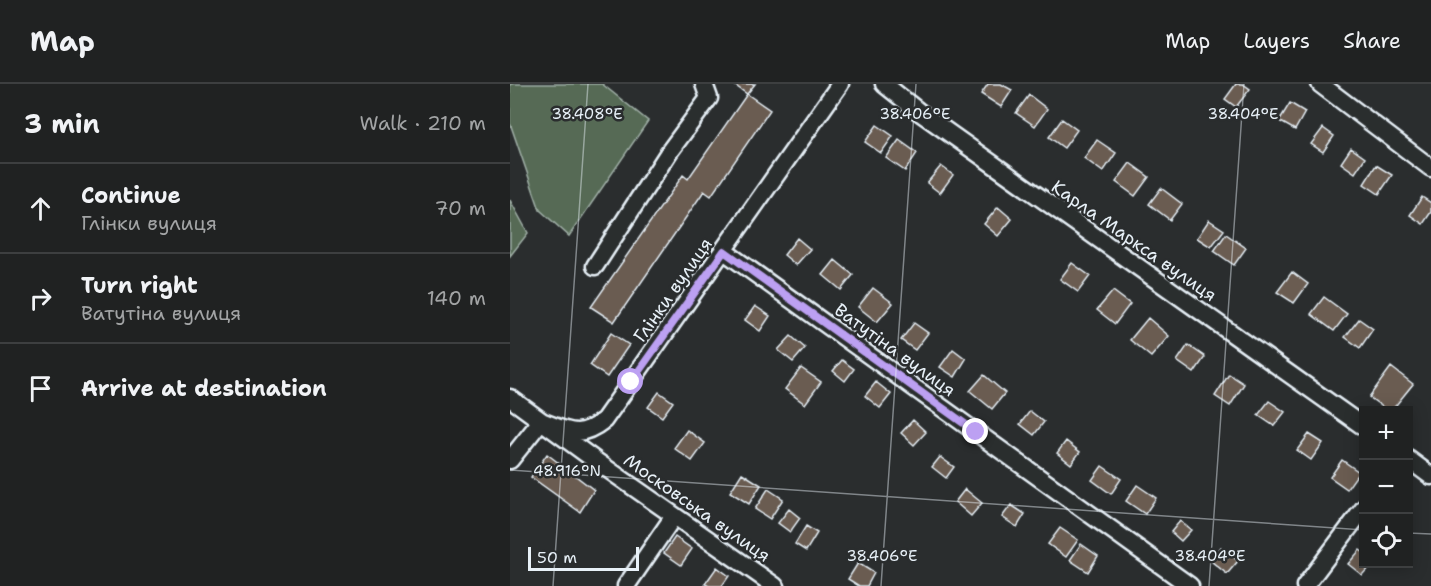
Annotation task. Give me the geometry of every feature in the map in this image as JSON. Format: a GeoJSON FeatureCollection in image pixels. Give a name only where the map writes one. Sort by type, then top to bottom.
{"type":"FeatureCollection","features":[{"type":"Feature","properties":{"kind":"street"},"geometry":{"type":"LineString","coordinates":[[595,266],[669,152],[709,98],[704,84]]}},
{"type":"Feature","properties":{"kind":"street","name":"Глінки вулиця"},"geometry":{"type":"LineString","coordinates":[[540,421],[575,434],[594,428],[604,420],[840,84]]}},
{"type":"Feature","properties":{"kind":"street","name":"Карла Маркса вулиця"},"geometry":{"type":"LineString","coordinates":[[884,84],[918,111],[1359,423]]}},
{"type":"Feature","properties":{"kind":"street"},"geometry":{"type":"LineString","coordinates":[[1320,84],[1431,168]]}},
{"type":"Feature","properties":{"kind":"street","name":"Ватутіна вулиця"},"geometry":{"type":"LineString","coordinates":[[724,251],[1190,586]]}},
{"type":"Feature","properties":{"kind":"street","name":"Московська вулиця"},"geometry":{"type":"LineString","coordinates":[[510,398],[775,586]]}},
{"type":"Feature","properties":{"kind":"street"},"geometry":{"type":"LineString","coordinates":[[510,460],[540,421]]}},
{"type":"Feature","properties":{"kind":"street"},"geometry":{"type":"LineString","coordinates":[[1409,460],[1431,476]]}},
{"type":"Feature","properties":{"kind":"street"},"geometry":{"type":"LineString","coordinates":[[1305,586],[1359,514]]}},
{"type":"Feature","properties":{"kind":"street"},"geometry":{"type":"LineString","coordinates":[[627,586],[674,516]]}},
{"type":"Feature","properties":{"kind":"green space"},"geometry":{"type":"Polygon","coordinates":[[[510,84],[602,84],[648,121],[569,236],[540,210],[510,123],[510,84]]]}},
{"type":"Feature","properties":{"kind":"green space"},"geometry":{"type":"Polygon","coordinates":[[[510,200],[528,233],[510,256],[510,200]]]}},
{"type":"Feature","properties":{"kind":"building"},"geometry":{"type":"Polygon","coordinates":[[[733,84],[755,84],[747,94],[733,84]]]}},
{"type":"Feature","properties":{"kind":"building"},"geometry":{"type":"Polygon","coordinates":[[[988,84],[1001,84],[1012,90],[1001,107],[981,94],[988,84]]]}},
{"type":"Feature","properties":{"kind":"building"},"geometry":{"type":"Polygon","coordinates":[[[1236,84],[1243,84],[1250,89],[1236,107],[1225,99],[1236,84]]]}},
{"type":"Feature","properties":{"kind":"building"},"geometry":{"type":"Polygon","coordinates":[[[747,94],[770,110],[711,196],[704,191],[614,322],[591,307],[683,175],[688,179],[747,94]]]}},
{"type":"Feature","properties":{"kind":"building"},"geometry":{"type":"Polygon","coordinates":[[[1029,95],[1047,109],[1035,126],[1016,113],[1029,95]]]}},
{"type":"Feature","properties":{"kind":"building"},"geometry":{"type":"Polygon","coordinates":[[[1290,103],[1305,112],[1295,130],[1279,121],[1290,103]]]}},
{"type":"Feature","properties":{"kind":"building"},"geometry":{"type":"Polygon","coordinates":[[[1062,119],[1077,130],[1064,148],[1049,137],[1062,119]]]}},
{"type":"Feature","properties":{"kind":"building"},"geometry":{"type":"Polygon","coordinates":[[[877,125],[893,136],[881,153],[865,142],[877,125]]]}},
{"type":"Feature","properties":{"kind":"building"},"geometry":{"type":"Polygon","coordinates":[[[1323,128],[1334,136],[1323,152],[1311,144],[1323,128]]]}},
{"type":"Feature","properties":{"kind":"building"},"geometry":{"type":"Polygon","coordinates":[[[899,140],[917,153],[905,171],[886,158],[899,140]]]}},
{"type":"Feature","properties":{"kind":"building"},"geometry":{"type":"Polygon","coordinates":[[[1097,140],[1116,153],[1103,172],[1084,158],[1097,140]]]}},
{"type":"Feature","properties":{"kind":"building"},"geometry":{"type":"Polygon","coordinates":[[[1351,148],[1365,158],[1355,173],[1341,163],[1351,148]]]}},
{"type":"Feature","properties":{"kind":"building"},"geometry":{"type":"Polygon","coordinates":[[[1130,163],[1149,177],[1135,196],[1116,182],[1130,163]]]}},
{"type":"Feature","properties":{"kind":"building"},"geometry":{"type":"Polygon","coordinates":[[[1376,165],[1392,175],[1379,194],[1364,184],[1376,165]]]}},
{"type":"Feature","properties":{"kind":"building"},"geometry":{"type":"Polygon","coordinates":[[[941,166],[953,175],[940,193],[927,183],[941,166]]]}},
{"type":"Feature","properties":{"kind":"building"},"geometry":{"type":"Polygon","coordinates":[[[1161,188],[1182,204],[1170,220],[1149,204],[1161,188]]]}},
{"type":"Feature","properties":{"kind":"building"},"geometry":{"type":"Polygon","coordinates":[[[1422,197],[1431,203],[1431,212],[1423,224],[1410,215],[1422,197]]]}},
{"type":"Feature","properties":{"kind":"building"},"geometry":{"type":"Polygon","coordinates":[[[998,207],[1012,219],[998,236],[984,224],[998,207]]]}},
{"type":"Feature","properties":{"kind":"building"},"geometry":{"type":"Polygon","coordinates":[[[1209,220],[1224,230],[1211,247],[1197,238],[1209,220]]]}},
{"type":"Feature","properties":{"kind":"building"},"geometry":{"type":"Polygon","coordinates":[[[1226,234],[1246,248],[1234,265],[1214,251],[1226,234]]]}},
{"type":"Feature","properties":{"kind":"building"},"geometry":{"type":"Polygon","coordinates":[[[797,238],[810,249],[796,265],[784,255],[797,238]]]}},
{"type":"Feature","properties":{"kind":"building"},"geometry":{"type":"Polygon","coordinates":[[[835,260],[853,275],[841,290],[823,275],[835,260]]]}},
{"type":"Feature","properties":{"kind":"building"},"geometry":{"type":"Polygon","coordinates":[[[1072,263],[1090,276],[1078,292],[1060,279],[1072,263]]]}},
{"type":"Feature","properties":{"kind":"building"},"geometry":{"type":"Polygon","coordinates":[[[1292,272],[1308,284],[1294,303],[1277,292],[1292,272]]]}},
{"type":"Feature","properties":{"kind":"building"},"geometry":{"type":"Polygon","coordinates":[[[873,288],[893,303],[877,322],[858,307],[873,288]]]}},
{"type":"Feature","properties":{"kind":"building"},"geometry":{"type":"Polygon","coordinates":[[[1113,291],[1130,304],[1115,324],[1097,310],[1113,291]]]}},
{"type":"Feature","properties":{"kind":"building"},"geometry":{"type":"Polygon","coordinates":[[[1324,297],[1347,314],[1334,331],[1311,314],[1324,297]]]}},
{"type":"Feature","properties":{"kind":"building"},"geometry":{"type":"Polygon","coordinates":[[[755,306],[770,316],[760,331],[745,320],[755,306]]]}},
{"type":"Feature","properties":{"kind":"building"},"geometry":{"type":"Polygon","coordinates":[[[1148,318],[1169,336],[1151,357],[1130,340],[1148,318]]]}},
{"type":"Feature","properties":{"kind":"building"},"geometry":{"type":"Polygon","coordinates":[[[1359,319],[1373,329],[1360,348],[1345,337],[1359,319]]]}},
{"type":"Feature","properties":{"kind":"building"},"geometry":{"type":"Polygon","coordinates":[[[914,323],[928,333],[915,350],[901,340],[914,323]]]}},
{"type":"Feature","properties":{"kind":"building"},"geometry":{"type":"Polygon","coordinates":[[[611,333],[629,345],[607,377],[590,365],[611,333]]]}},
{"type":"Feature","properties":{"kind":"building"},"geometry":{"type":"Polygon","coordinates":[[[791,336],[805,348],[793,362],[778,350],[791,336]]]}},
{"type":"Feature","properties":{"kind":"building"},"geometry":{"type":"Polygon","coordinates":[[[1188,345],[1205,357],[1194,373],[1177,361],[1188,345]]]}},
{"type":"Feature","properties":{"kind":"building"},"geometry":{"type":"Polygon","coordinates":[[[953,349],[966,359],[955,377],[940,367],[953,349]]]}},
{"type":"Feature","properties":{"kind":"building"},"geometry":{"type":"Polygon","coordinates":[[[842,360],[854,369],[845,381],[833,371],[842,360]]]}},
{"type":"Feature","properties":{"kind":"building"},"geometry":{"type":"Polygon","coordinates":[[[1391,367],[1413,384],[1395,406],[1381,406],[1369,397],[1391,367]]]}},
{"type":"Feature","properties":{"kind":"building"},"geometry":{"type":"Polygon","coordinates":[[[801,368],[821,382],[805,404],[785,389],[801,368]]]}},
{"type":"Feature","properties":{"kind":"building"},"geometry":{"type":"Polygon","coordinates":[[[1229,374],[1244,384],[1230,406],[1215,396],[1229,374]]]}},
{"type":"Feature","properties":{"kind":"building"},"geometry":{"type":"Polygon","coordinates":[[[984,375],[1005,393],[992,409],[970,391],[984,375]]]}},
{"type":"Feature","properties":{"kind":"building"},"geometry":{"type":"Polygon","coordinates":[[[876,382],[891,394],[880,408],[865,396],[876,382]]]}},
{"type":"Feature","properties":{"kind":"building"},"geometry":{"type":"Polygon","coordinates":[[[659,392],[673,402],[662,417],[648,407],[659,392]]]}},
{"type":"Feature","properties":{"kind":"building"},"geometry":{"type":"Polygon","coordinates":[[[1269,401],[1285,412],[1274,426],[1258,415],[1269,401]]]}},
{"type":"Feature","properties":{"kind":"building"},"geometry":{"type":"Polygon","coordinates":[[[1030,411],[1044,422],[1034,435],[1020,424],[1030,411]]]}},
{"type":"Feature","properties":{"kind":"building"},"geometry":{"type":"Polygon","coordinates":[[[913,420],[926,432],[914,445],[901,433],[913,420]]]}},
{"type":"Feature","properties":{"kind":"building"},"geometry":{"type":"Polygon","coordinates":[[[687,430],[705,443],[692,461],[674,448],[687,430]]]}},
{"type":"Feature","properties":{"kind":"building"},"geometry":{"type":"Polygon","coordinates":[[[1309,434],[1323,443],[1311,460],[1297,450],[1309,434]]]}},
{"type":"Feature","properties":{"kind":"building"},"geometry":{"type":"Polygon","coordinates":[[[1066,441],[1080,452],[1071,464],[1057,453],[1066,441]]]}},
{"type":"Feature","properties":{"kind":"building"},"geometry":{"type":"Polygon","coordinates":[[[547,454],[594,490],[580,512],[531,477],[547,454]]]}},
{"type":"Feature","properties":{"kind":"building"},"geometry":{"type":"Polygon","coordinates":[[[940,457],[954,467],[946,478],[932,467],[940,457]]]}},
{"type":"Feature","properties":{"kind":"building"},"geometry":{"type":"Polygon","coordinates":[[[1342,460],[1359,472],[1347,489],[1330,477],[1342,460]]]}},
{"type":"Feature","properties":{"kind":"building"},"geometry":{"type":"Polygon","coordinates":[[[1102,466],[1121,479],[1111,494],[1092,480],[1102,466]]]}},
{"type":"Feature","properties":{"kind":"building"},"geometry":{"type":"Polygon","coordinates":[[[742,473],[761,485],[749,504],[730,492],[742,473]]]}},
{"type":"Feature","properties":{"kind":"building"},"geometry":{"type":"Polygon","coordinates":[[[1137,485],[1156,498],[1145,514],[1126,501],[1137,485]]]}},
{"type":"Feature","properties":{"kind":"building"},"geometry":{"type":"Polygon","coordinates":[[[768,489],[783,499],[770,519],[755,509],[768,489]]]}},
{"type":"Feature","properties":{"kind":"building"},"geometry":{"type":"Polygon","coordinates":[[[965,489],[982,503],[971,516],[955,502],[965,489]]]}},
{"type":"Feature","properties":{"kind":"building"},"geometry":{"type":"Polygon","coordinates":[[[1011,505],[1025,514],[1017,527],[1002,517],[1011,505]]]}},
{"type":"Feature","properties":{"kind":"building"},"geometry":{"type":"Polygon","coordinates":[[[789,509],[800,518],[790,532],[778,523],[789,509]]]}},
{"type":"Feature","properties":{"kind":"building"},"geometry":{"type":"Polygon","coordinates":[[[1180,521],[1191,530],[1181,541],[1171,532],[1180,521]]]}},
{"type":"Feature","properties":{"kind":"building"},"geometry":{"type":"Polygon","coordinates":[[[806,526],[817,533],[806,551],[795,544],[806,526]]]}},
{"type":"Feature","properties":{"kind":"building"},"geometry":{"type":"Polygon","coordinates":[[[1060,528],[1078,540],[1066,557],[1048,544],[1060,528]]]}},
{"type":"Feature","properties":{"kind":"building"},"geometry":{"type":"Polygon","coordinates":[[[675,537],[692,549],[681,565],[664,553],[675,537]]]}},
{"type":"Feature","properties":{"kind":"building"},"geometry":{"type":"Polygon","coordinates":[[[1081,544],[1098,556],[1088,572],[1070,560],[1081,544]]]}},
{"type":"Feature","properties":{"kind":"building"},"geometry":{"type":"Polygon","coordinates":[[[1221,547],[1238,561],[1227,574],[1211,561],[1221,547]]]}},
{"type":"Feature","properties":{"kind":"building"},"geometry":{"type":"Polygon","coordinates":[[[1359,551],[1359,568],[1368,568],[1362,575],[1348,564],[1359,551]]]}},
{"type":"Feature","properties":{"kind":"building"},"geometry":{"type":"Polygon","coordinates":[[[858,563],[874,573],[867,586],[859,586],[848,579],[858,563]]]}},
{"type":"Feature","properties":{"kind":"building"},"geometry":{"type":"Polygon","coordinates":[[[717,567],[729,576],[722,586],[705,584],[717,567]]]}},
{"type":"Feature","properties":{"kind":"route"},"geometry":{"type":"LineString","coordinates":[[631,382],[724,251],[976,432]]}}]}
